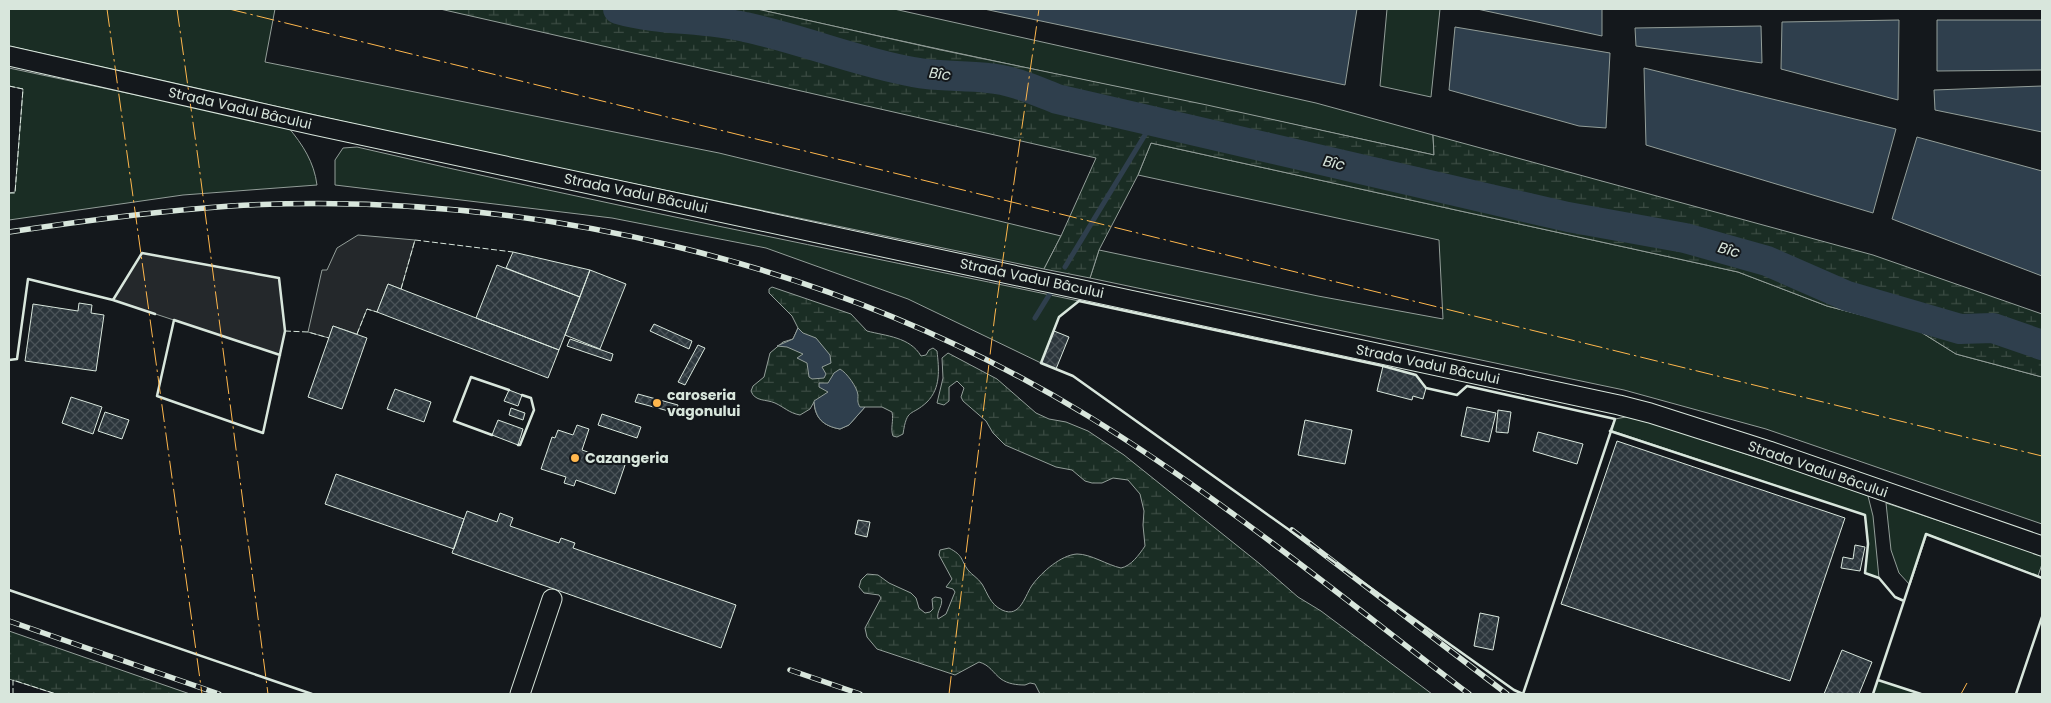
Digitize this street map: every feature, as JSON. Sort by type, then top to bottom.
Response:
[{"type":"street","name":"Strada Vadul Bâcului","points":[[9,56],[324,127],[1184,310],[1619,405],[1650,413],[1768,451],[2042,546]]},
{"type":"street","points":[[520,694],[552,599]]},
{"type":"green space","points":[[9,9],[275,9],[265,62],[719,153],[1061,236],[1044,269],[448,145],[9,46]]},
{"type":"green space","points":[[440,9],[757,9],[1434,155],[1433,135],[1873,255],[2042,314],[2042,377],[1956,354],[1916,329],[1827,306],[1738,272],[1151,143],[1138,175],[1099,250],[1090,278],[1044,269],[1096,158]]},
{"type":"green space","points":[[757,9],[894,9],[1316,103],[1433,135],[1434,155],[926,46]]},
{"type":"green space","points":[[1387,9],[1440,9],[1431,97],[1380,86]]},
{"type":"green space","points":[[9,68],[288,127],[307,154],[316,177],[317,185],[183,195],[9,220],[9,193],[15,192],[23,89],[9,86]]},
{"type":"green space","points":[[1151,143],[1738,272],[1827,306],[1916,329],[1956,354],[2042,377],[2042,524],[1766,429],[1624,390],[1090,278],[1099,250],[1318,296],[1443,319],[1439,240],[1138,175]]},
{"type":"green space","points":[[357,147],[627,207],[1079,301],[1059,317],[1041,363],[908,299],[766,248],[612,218],[335,185],[335,160],[343,148]]},
{"type":"green space","points":[[772,287],[851,314],[867,331],[904,341],[911,345],[921,356],[926,355],[933,348],[937,351],[938,378],[935,391],[922,407],[908,416],[903,434],[897,437],[893,436],[892,412],[882,407],[865,407],[849,425],[840,429],[829,426],[821,421],[816,413],[814,402],[810,409],[800,415],[775,403],[758,399],[753,395],[751,391],[753,386],[764,377],[770,353],[783,342],[793,339],[798,328],[792,316],[769,293],[769,289]]},
{"type":"green space","points":[[948,353],[997,379],[1036,413],[1088,431],[1124,455],[1260,564],[1298,597],[1321,611],[1432,694],[1040,694],[1035,684],[1019,685],[1007,682],[986,665],[979,662],[955,675],[877,649],[867,637],[865,628],[881,598],[879,595],[864,593],[859,587],[861,580],[867,574],[878,575],[889,583],[911,593],[916,598],[919,608],[925,613],[933,609],[932,599],[935,597],[941,598],[942,603],[938,619],[946,614],[955,592],[953,589],[946,587],[952,579],[939,555],[940,550],[949,548],[957,553],[968,570],[979,580],[992,602],[998,608],[1008,612],[1018,608],[1037,579],[1052,565],[1065,557],[1082,554],[1121,568],[1131,563],[1145,546],[1144,511],[1140,494],[1128,480],[1113,478],[1102,483],[1092,483],[1085,481],[1072,470],[1056,467],[1005,445],[993,433],[986,421],[963,401],[961,397],[964,388],[957,381],[949,387],[949,401],[944,405],[937,403],[943,378],[942,358]]},
{"type":"green space","points":[[1631,416],[1868,496],[1873,516],[1879,578],[1865,573],[1868,544],[1865,515],[1610,430],[1615,419]]},
{"type":"green space","points":[[1886,503],[2041,555],[2042,564],[2038,576],[1927,534],[1910,585],[1899,573],[1891,550]]},
{"type":"green space","points":[[9,631],[190,694],[56,694],[9,679]]},
{"type":"green space","points":[[1878,680],[1921,694],[1873,694]]},
{"type":"shaded area","points":[[358,235],[415,240],[401,289],[388,284],[377,312],[367,309],[357,334],[333,326],[329,338],[308,332],[322,270],[327,270],[337,248]]},
{"type":"shaded area","points":[[142,253],[279,278],[285,331],[280,355],[113,300]]},
{"type":"water","points":[[984,9],[1357,9],[1345,85]]},
{"type":"water","points":[[1477,9],[1602,9],[1602,36]]},
{"type":"water","points":[[1899,20],[1898,100],[1781,69],[1782,22]]},
{"type":"water","points":[[1937,20],[2042,20],[2042,70],[1937,71]]},
{"type":"water","points":[[1761,26],[1762,63],[1636,46],[1635,28]]},
{"type":"water","points":[[1455,27],[1610,53],[1606,128],[1579,126],[1449,90]]},
{"type":"water","points":[[1644,68],[1896,129],[1873,213],[1646,145]]},
{"type":"water","points":[[2042,86],[2042,132],[1935,110],[1934,90]]},
{"type":"water","points":[[1917,137],[2042,171],[2042,276],[1892,219]]},
{"type":"water","points":[[798,328],[803,333],[816,338],[830,355],[831,363],[822,367],[826,374],[824,378],[812,379],[809,377],[807,363],[797,358],[803,354],[787,347],[777,346],[793,339]]},
{"type":"water","points":[[840,369],[849,377],[856,388],[860,407],[865,407],[849,425],[840,429],[829,426],[818,417],[814,401],[828,392],[819,387],[819,383],[828,383],[834,373]]},
{"type":"building","points":[[513,252],[590,270],[580,297],[506,268]]},
{"type":"building","points":[[497,265],[580,297],[559,350],[476,318]]},
{"type":"building","points":[[590,270],[626,284],[600,349],[565,335]]},
{"type":"building","points":[[388,284],[559,350],[548,378],[377,312]]},
{"type":"building","points":[[79,303],[92,305],[91,313],[104,315],[96,371],[25,361],[33,304],[78,311]]},
{"type":"building","name":"caroseria vagonului","points":[[654,324],[692,341],[689,349],[650,331]]},
{"type":"building","points":[[333,326],[367,338],[342,409],[308,397]]},
{"type":"building","points":[[1054,331],[1069,337],[1056,369],[1041,363]]},
{"type":"building","points":[[570,339],[613,354],[611,361],[567,346]]},
{"type":"building","name":"caroseria vagonului","points":[[698,345],[705,348],[685,385],[678,382]]},
{"type":"building","points":[[1383,366],[1416,375],[1426,388],[1423,399],[1413,396],[1412,400],[1377,391]]},
{"type":"building","points":[[395,389],[431,402],[424,422],[387,409]]},
{"type":"building","points":[[509,390],[522,395],[518,406],[504,401]]},
{"type":"building","name":"caroseria vagonului","points":[[638,394],[678,405],[676,413],[635,402]]},
{"type":"building","points":[[71,397],[102,407],[93,434],[62,423]]},
{"type":"building","points":[[1467,407],[1496,413],[1489,442],[1461,436]]},
{"type":"building","points":[[511,408],[525,413],[523,420],[509,415]]},
{"type":"building","points":[[1498,410],[1511,412],[1508,433],[1496,432]]},
{"type":"building","points":[[105,412],[129,420],[122,439],[98,431]]},
{"type":"building","points":[[602,414],[641,427],[637,438],[598,425]]},
{"type":"building","points":[[498,420],[523,429],[518,445],[492,435]]},
{"type":"building","points":[[1305,420],[1352,430],[1345,464],[1298,455]]},
{"type":"building","name":"Cazangeria","points":[[577,425],[589,429],[582,450],[625,465],[615,494],[576,480],[574,486],[564,483],[566,477],[541,469],[552,437],[555,438],[558,430],[573,435]]},
{"type":"building","points":[[1538,432],[1583,444],[1577,464],[1533,451]]},
{"type":"building","points":[[1617,441],[1845,518],[1790,681],[1561,604]]},
{"type":"building","points":[[336,474],[464,519],[454,549],[325,504]]},
{"type":"building","points":[[467,511],[497,522],[500,513],[513,518],[510,526],[559,543],[561,538],[575,543],[573,548],[736,605],[721,648],[452,553]]},
{"type":"building","points":[[858,520],[870,522],[867,537],[855,534]]},
{"type":"building","points":[[1855,545],[1865,547],[1860,571],[1841,568],[1843,557],[1853,559]]},
{"type":"building","points":[[1480,613],[1499,617],[1493,650],[1474,646]]},
{"type":"building","points":[[1842,650],[1872,662],[1859,694],[1824,694]]},
{"type":"waterway","name":"Bîc","points":[[618,9],[634,13],[745,27],[892,68],[913,72],[997,79],[1023,86],[1057,99],[1568,217],[1685,238],[1767,261],[1847,296],[1960,329],[1993,328],[2042,345]]},
{"type":"waterway","points":[[1065,267],[1154,120]]},
{"type":"waterway","points":[[1035,318],[1051,292]]},
{"type":"railway","points":[[9,232],[120,217],[231,206],[343,204],[454,210],[566,224],[676,247],[784,277],[889,315],[990,362],[1088,416],[1138,448],[1234,515],[1469,694]]},
{"type":"railway","points":[[1292,530],[1507,694]]},
{"type":"railway","points":[[9,621],[219,694]]},
{"type":"railway","points":[[790,670],[860,694]]},
{"type":"fence","points":[[9,86],[23,89],[15,193],[9,193]]},
{"type":"fence","points":[[401,289],[415,240],[513,252]]},
{"type":"fence","points":[[357,334],[367,309],[377,312]]},
{"type":"fence","points":[[285,331],[308,332],[329,338]]},
{"type":"fence","points":[[13,694],[13,680],[56,694]]},
{"type":"wall","points":[[155,314],[113,300],[142,253],[279,278],[285,331],[263,433],[157,396],[174,320],[280,355]]},
{"type":"wall","points":[[9,360],[17,359],[28,279],[113,300]]},
{"type":"wall","points":[[1079,301],[1383,366],[1416,375],[1426,388],[1457,395],[1467,386],[1615,419],[1523,694],[1514,690],[1073,376],[1041,363],[1059,317],[1079,301]]},
{"type":"wall","points":[[492,435],[454,421],[471,377],[509,390]]},
{"type":"wall","points":[[518,445],[520,445],[534,410],[531,398],[522,395]]},
{"type":"wall","points":[[1610,431],[1865,515],[1868,544],[1865,573],[1879,578],[1895,597],[1904,601],[1873,694]]},
{"type":"wall","points":[[1904,601],[1926,534],[2042,578]]},
{"type":"wall","points":[[9,590],[312,694]]},
{"type":"wall","points":[[2016,694],[2042,617]]},
{"type":"wall","points":[[1878,680],[1921,694]]},
{"type":"power","points":[[107,9],[202,694]]},
{"type":"power","points":[[177,9],[268,694]]},
{"type":"power","points":[[229,9],[2042,456]]},
{"type":"power","points":[[949,694],[995,314],[1039,9]]},
{"type":"power","points":[[1961,694],[1967,683]]},
{"type":"place","name":"caroseria vagonului","points":[[657,403]]},
{"type":"place","name":"Cazangeria","points":[[575,458]]}]
